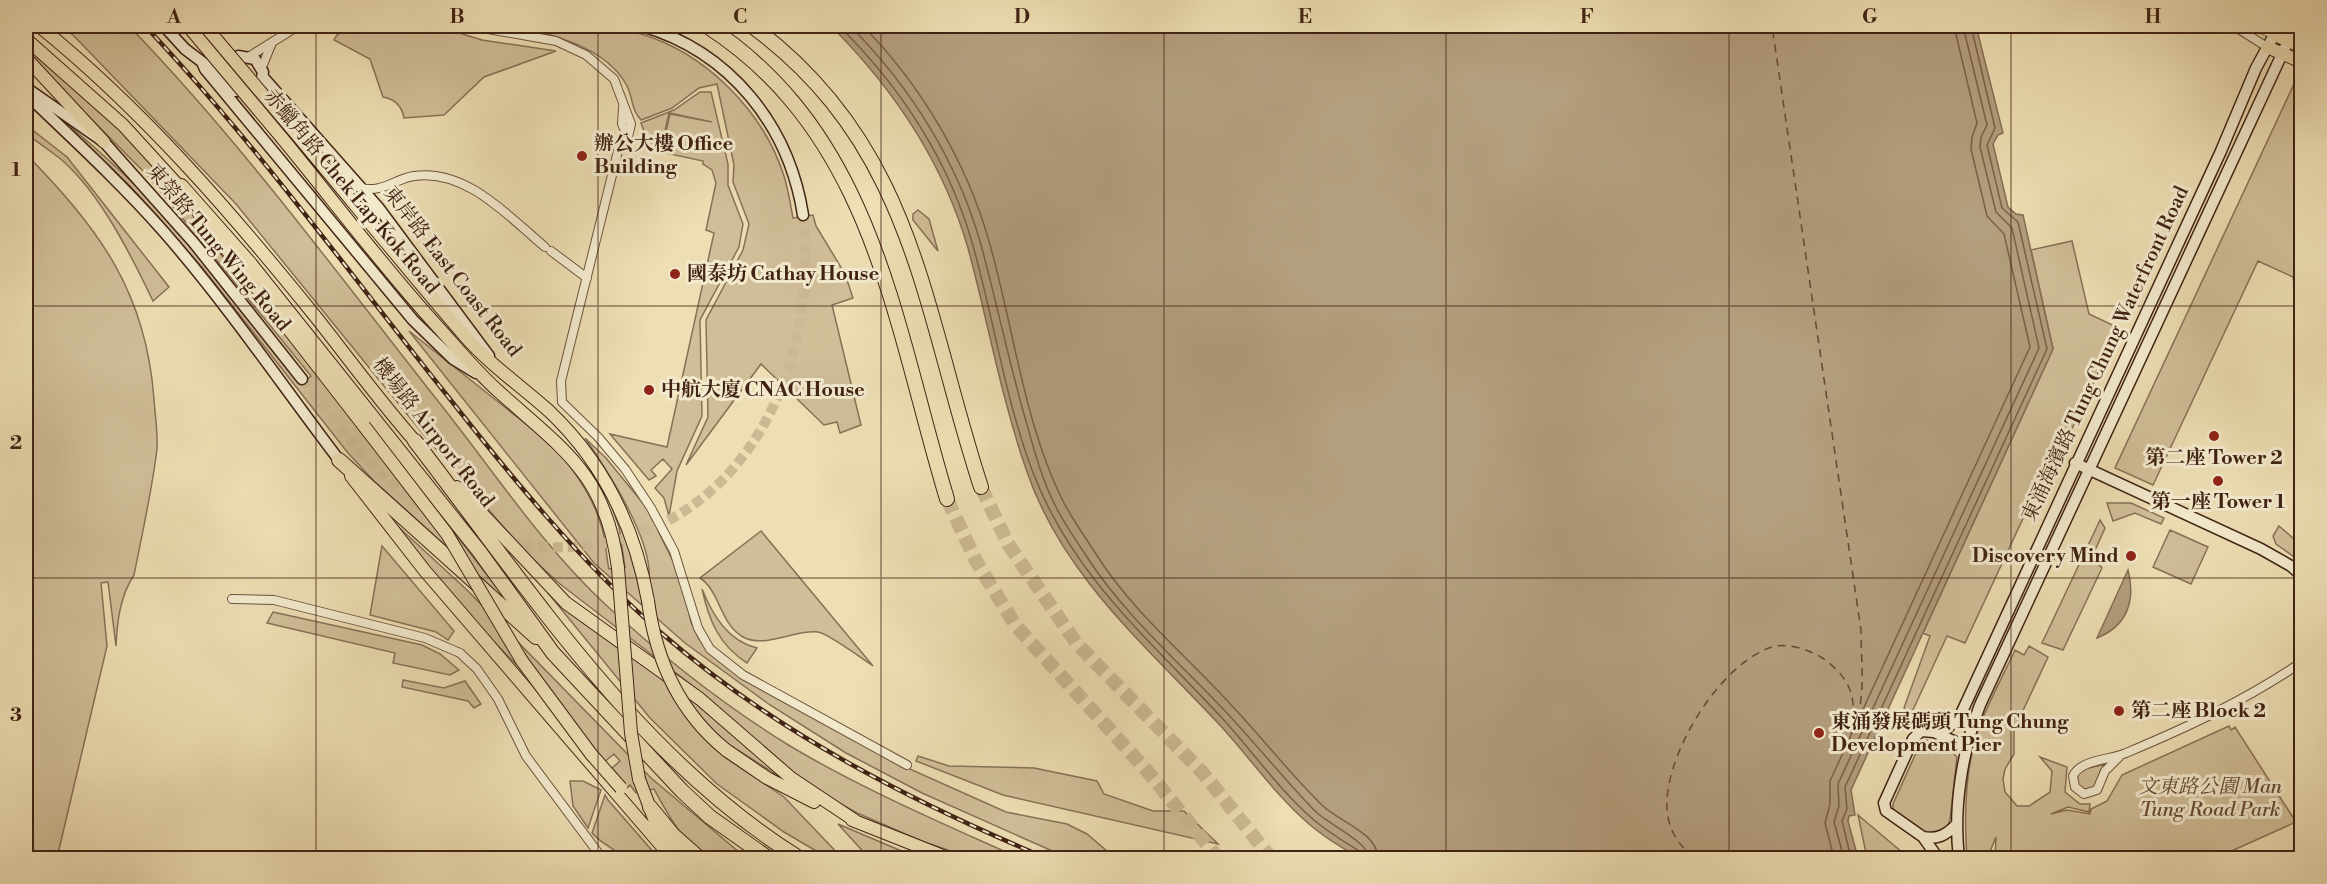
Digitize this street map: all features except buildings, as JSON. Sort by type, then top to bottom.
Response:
[{"type":"highway","points":[[707,26],[750,58],[783,90],[811,124],[840,170],[859,207],[883,274],[947,499]]},
{"type":"highway","points":[[752,26],[780,47],[821,88],[861,141],[884,181],[921,275],[960,423],[981,488]]},
{"type":"highway","name":"機場路 Airport Road","points":[[181,186],[245,258],[479,551],[553,652],[682,791],[731,833],[768,858]]},
{"type":"highway","name":"機場路 Airport Road","points":[[415,441],[583,659],[648,734],[731,809],[799,858]]},
{"type":"highway","points":[[339,460],[553,652]]},
{"type":"highway","points":[[650,807],[673,835],[699,858]]},
{"type":"highway","points":[[2297,858],[2301,856]]},
{"type":"main road","name":"機場路 Airport Road","points":[[39,26],[124,102],[188,166],[289,284],[415,441]]},
{"type":"main road","name":"東岸路 East Coast Road","points":[[164,26],[185,49],[240,93],[254,126]]},
{"type":"main road","name":"赤鱲角路 Chek Lap Kok Road","points":[[188,26],[423,311],[486,380]]},
{"type":"main road","name":"赤鱲角路 Chek Lap Kok Road","points":[[205,26],[466,338],[498,367]]},
{"type":"main road","points":[[642,26],[674,37],[707,56],[750,95],[769,120],[786,152],[795,175],[803,215]]},
{"type":"main road","name":"東涌海濱路 Tung Chung Waterfront Road","points":[[1959,858],[1956,825],[1966,747],[1980,705],[2295,26]]},
{"type":"main road","points":[[2277,30],[2288,41],[2301,47]]},
{"type":"main road","name":"東涌海濱路 Tung Chung Waterfront Road","points":[[1940,735],[1960,716],[2267,47],[2277,30]]},
{"type":"main road","name":"機場路 Airport Road","points":[[26,39],[123,125],[181,186]]},
{"type":"main road","points":[[2267,47],[2301,62]]},
{"type":"main road","name":"東岸路 East Coast Road","points":[[185,49],[228,65]]},
{"type":"main road","points":[[226,80],[228,65],[238,56],[250,56]]},
{"type":"main road","name":"東岸路 East Coast Road","points":[[250,56],[378,207],[498,367],[564,426],[597,468],[630,531],[641,565],[657,647],[669,678],[692,718],[726,750],[767,778],[857,822],[948,858]]},
{"type":"main road","points":[[26,58],[104,142]]},
{"type":"main road","name":"東岸路 East Coast Road","points":[[202,62],[205,69],[413,320],[453,359],[486,380],[559,442],[576,462],[606,515],[618,568],[631,734],[639,779],[656,824],[684,858]]},
{"type":"main road","points":[[240,93],[257,88],[262,72]]},
{"type":"main road","name":"東榮路 Tung Wing Road","points":[[26,87],[104,142],[194,243],[302,379]]},
{"type":"main road","points":[[26,94],[84,148],[165,232],[425,571],[672,858]]},
{"type":"main road","points":[[181,186],[215,237],[447,534],[522,661],[591,754],[656,824]]},
{"type":"main road","points":[[415,441],[524,561],[566,603],[700,699],[791,778],[857,822]]},
{"type":"main road","points":[[2075,463],[2261,549],[2291,566],[2301,576]]},
{"type":"main road","points":[[1938,858],[1923,837],[1886,811],[1884,803],[1916,735],[1925,730],[1966,747]]},
{"type":"main road","points":[[1923,837],[1933,839],[1941,837],[1956,825]]},
{"type":"street","points":[[250,56],[271,45],[298,26]]},
{"type":"street","points":[[471,26],[532,36],[569,46],[586,55],[614,79],[623,101],[622,124],[628,137],[618,151],[560,389],[562,402],[598,437],[625,469],[651,508],[674,551],[698,628],[710,650],[743,675],[908,765]]},
{"type":"street","points":[[2234,26],[2267,47]]},
{"type":"street","points":[[2254,26],[2277,30]]},
{"type":"street","points":[[262,72],[271,45]]},
{"type":"street","points":[[361,188],[375,190],[415,176],[434,175],[454,179],[470,187],[587,278]]},
{"type":"street","points":[[378,207],[381,195],[390,185]]},
{"type":"street","points":[[232,599],[274,600],[425,638],[460,653],[477,669],[498,699],[526,756],[602,858]]},
{"type":"street","points":[[2119,756],[2105,771],[2097,790],[2088,794],[2078,790],[2073,780],[2077,770],[2119,756],[2229,708],[2301,662]]},
{"type":"green space","points":[[60,26],[129,26],[171,71],[252,166],[542,536],[584,584],[628,625],[718,698],[790,746],[874,791],[1019,858],[972,858],[924,842],[857,813],[809,786],[694,687],[560,584],[526,553],[424,435],[236,204],[73,35]]},
{"type":"green space","points":[[366,26],[406,26],[453,31],[482,40],[556,51],[484,77],[444,115],[404,118],[397,104],[383,97],[370,59],[334,40],[343,31]]},
{"type":"green space","points":[[509,26],[592,26],[641,34],[665,43],[709,70],[746,106],[761,127],[785,178],[793,218],[813,215],[816,226],[845,274],[853,298],[832,305],[861,425],[840,433],[837,422],[824,425],[761,364],[686,465],[708,417],[706,320],[743,250],[749,224],[733,182],[734,165],[717,84],[699,88],[672,108],[641,120],[635,112],[627,86],[618,72],[606,61],[591,51],[558,37]]},
{"type":"green space","points":[[26,44],[121,131],[177,192],[244,287],[255,293],[374,429],[508,602],[374,481],[348,453],[202,267],[130,186],[57,115],[122,172],[177,230],[300,384],[311,376],[148,176],[26,54]]},
{"type":"green space","points":[[2293,86],[2301,90],[2301,334],[2293,277],[2258,261],[2153,485],[2115,468]]},
{"type":"green space","points":[[700,92],[711,92],[728,164],[728,185],[743,224],[739,247],[700,320],[702,416],[677,471],[669,516],[664,498],[655,488],[672,469],[663,459],[651,470],[656,476],[649,480],[610,434],[667,447],[714,233],[706,230],[716,183],[712,170],[703,164],[703,161],[661,152],[670,114],[712,122],[669,113],[660,153],[650,148],[641,123],[674,110]]},
{"type":"green space","points":[[26,125],[67,157],[169,287],[153,301],[125,245],[90,191],[63,161],[26,133]]},
{"type":"green space","points":[[26,154],[76,209],[96,236],[129,294],[141,326],[149,361],[157,437],[147,512],[134,575],[125,592],[120,609],[116,646],[108,582],[101,583],[107,646],[57,858],[26,858]]},
{"type":"green space","points":[[918,210],[929,219],[938,251],[913,220],[913,214]]},
{"type":"green space","points":[[2072,241],[2089,314],[2119,328],[2045,486],[2039,484],[1965,643],[1947,636],[1912,712],[1904,708],[1930,636],[1923,633],[2053,349],[2031,250]]},
{"type":"green space","points":[[409,331],[551,444],[588,494],[603,533],[609,569],[625,567],[619,527],[607,494],[623,525],[643,602],[649,580],[644,545],[627,506],[585,438],[606,458],[646,507],[681,577],[691,622],[699,639],[723,664],[892,761],[1006,812],[1067,824],[1087,834],[1115,858],[1068,858],[922,793],[846,753],[770,705],[685,643],[594,563]]},
{"type":"green space","points":[[2107,503],[2131,503],[2164,518],[2161,524],[2135,513],[2113,521]]},
{"type":"green space","points":[[391,520],[467,590],[651,778],[746,858],[713,858],[695,848],[678,830],[654,789],[636,793],[630,785],[624,791],[620,778],[612,768],[620,761],[614,754],[598,767],[528,676],[461,609]]},
{"type":"green space","points":[[2100,520],[2105,528],[2092,557],[2102,568],[2063,650],[2042,643]]},
{"type":"green space","points":[[2279,526],[2301,545],[2301,562],[2276,544],[2273,536]]},
{"type":"green space","points":[[2170,530],[2208,547],[2191,584],[2153,567]]},
{"type":"green space","points":[[761,531],[873,666],[823,633],[800,633],[761,641],[743,637],[729,624],[712,591],[700,578]]},
{"type":"green space","points":[[382,546],[454,631],[448,640],[436,632],[370,615]]},
{"type":"green space","points":[[526,566],[687,696],[788,782],[730,745],[723,756],[784,797],[842,858],[828,858],[784,832],[717,784],[650,718]]},
{"type":"green space","points":[[702,589],[711,609],[723,626],[738,640],[757,648],[747,663],[722,640],[708,612]]},
{"type":"green space","points":[[273,612],[422,645],[440,654],[459,670],[450,675],[393,663],[395,653],[267,623]]},
{"type":"green space","name":"文東路公園 Man Tung Road Park","points":[[2029,646],[2048,657],[2014,730],[2014,754],[2005,769],[2003,779],[2005,792],[2017,806],[2029,806],[2050,792],[2052,771],[2040,757],[2067,767],[2065,792],[2080,804],[2090,804],[2089,812],[2068,807],[2051,814],[2067,810],[2090,814],[2091,809],[2107,801],[2122,775],[2229,726],[2231,730],[2235,727],[2296,822],[2216,858],[1995,858],[1996,837],[1991,849],[1993,858],[1967,858],[1966,794],[1970,761],[1978,730],[2015,650],[2024,655]]},
{"type":"green space","points":[[403,680],[444,688],[465,681],[481,704],[474,708],[468,701],[402,687]]},
{"type":"green space","points":[[1926,740],[1952,752],[1957,757],[1950,820],[1946,829],[1939,833],[1923,831],[1893,809],[1893,804],[1920,744]]},
{"type":"green space","points":[[918,756],[949,766],[1034,768],[1097,781],[1104,794],[1153,811],[1184,811],[1218,844],[1003,795],[916,761]]},
{"type":"green space","points":[[2106,764],[2095,789],[2083,790],[2077,783],[2078,773],[2084,769]]},
{"type":"green space","points":[[570,781],[583,781],[601,790],[588,828],[573,806]]},
{"type":"green space","points":[[605,795],[656,855],[648,858],[622,858],[592,833]]},
{"type":"green space","points":[[1858,815],[1909,858],[1867,858]]},
{"type":"green space","points":[[838,824],[918,858],[869,858]]},
{"type":"water","points":[[831,26],[1976,26],[2003,133],[1998,135],[1993,144],[2008,207],[2016,214],[2023,215],[2053,349],[1851,790],[1855,815],[1849,816],[1848,821],[1858,858],[1360,858],[1315,829],[1297,813],[1217,722],[1134,636],[1083,575],[1060,542],[1041,507],[1017,442],[968,248],[945,186],[930,156],[895,101],[854,50]]},
{"type":"water","points":[[2128,570],[2131,592],[2127,611],[2116,627],[2097,638]]},
{"type":"ferry route","points":[[1694,858],[1682,847],[1668,819],[1669,782],[1676,759],[1700,712],[1734,671],[1753,656],[1772,647],[1801,648],[1816,654],[1837,670],[1844,678],[1852,695],[1851,735],[1861,697],[1861,630],[1772,26]]},
{"type":"tunnel","points":[[508,543],[580,546],[643,532],[696,503],[740,461],[772,409],[794,349],[804,283],[803,215]]},
{"type":"tunnel","points":[[302,379],[362,454],[405,495],[430,513],[490,539]]},
{"type":"tunnel","points":[[981,487],[1008,544],[1077,644],[1203,773],[1271,858]]},
{"type":"tunnel","points":[[947,499],[976,561],[1016,626],[1148,772],[1218,858]]},
{"type":"railway","points":[[145,26],[185,69],[262,160],[521,487],[601,576],[659,631],[702,667],[748,700],[843,760],[943,812],[1046,858]]},
{"type":"place","name":"辦公大樓 Office Building","points":[[582,156]]},
{"type":"place","name":"國泰坊 Cathay House","points":[[675,274]]},
{"type":"place","name":"中航大廈 CNAC House","points":[[649,390]]},
{"type":"place","name":"第二座 Tower 2","points":[[2214,436]]},
{"type":"place","name":"第一座 Tower 1","points":[[2218,481]]},
{"type":"place","name":"Discovery Mind","points":[[2131,556]]},
{"type":"place","name":"第二座 Block 2","points":[[2119,711]]},
{"type":"place","name":"東涌發展碼頭 Tung Chung Development Pier","points":[[1819,733]]}]
